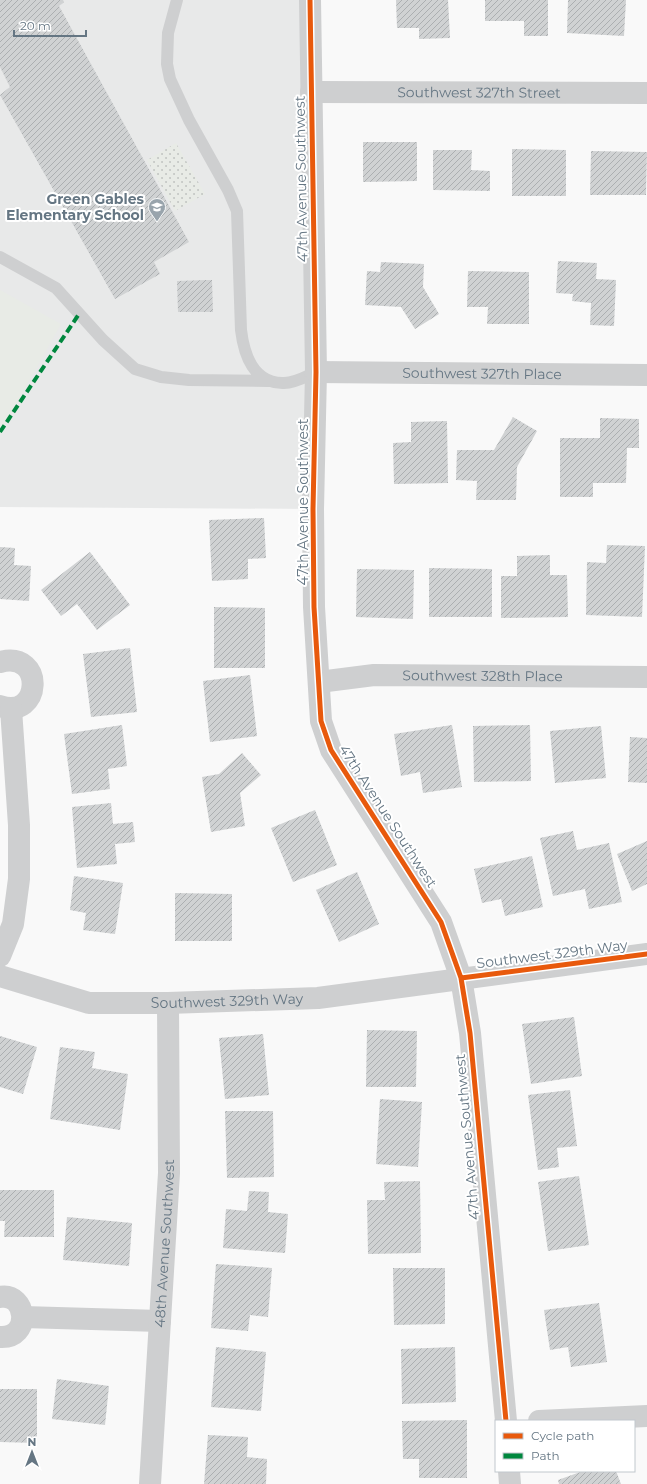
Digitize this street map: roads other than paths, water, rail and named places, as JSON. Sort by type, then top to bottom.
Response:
[{"type":"street","name":"47th Avenue Southwest","points":[[310,0],[316,372],[313,508],[315,643],[319,682],[320,721],[331,750],[441,922],[461,978],[470,1033],[506,1420]]},
{"type":"street","name":"Southwest 327th Street","points":[[311,92],[647,93]]},
{"type":"street","name":"Southwest 327th Place","points":[[316,372],[647,375]]},
{"type":"street","points":[[0,662],[8,660],[17,661],[25,666],[31,674],[34,683],[28,700],[20,706],[6,708],[19,825],[19,879],[13,924],[0,956]]},
{"type":"street","name":"Southwest 328th Place","points":[[319,682],[374,675],[647,677]]},
{"type":"street","name":"Southwest 329th Way","points":[[0,976],[88,1003],[168,1003],[318,998],[647,954]]},
{"type":"street","name":"48th Avenue Southwest","points":[[150,1484],[169,1173],[168,1003]]},
{"type":"street","points":[[0,1297],[11,1298],[17,1303],[22,1310],[23,1317],[17,1332],[10,1337],[0,1337]]},
{"type":"street","points":[[23,1317],[160,1321]]},
{"type":"street","points":[[561,1420],[647,1416]]},
{"type":"street","points":[[510,1472],[510,1484]]},
{"type":"lane","points":[[177,0],[168,33],[167,64],[170,79],[189,120],[233,200],[238,222],[241,330],[244,348],[248,360],[261,377],[272,381]]},
{"type":"lane","points":[[0,257],[56,288],[103,340],[135,370],[161,377],[188,380],[272,381],[284,383],[297,381],[316,372]]},
{"type":"place","name":"Green Gables Elementary School","points":[[157,222]]}]
